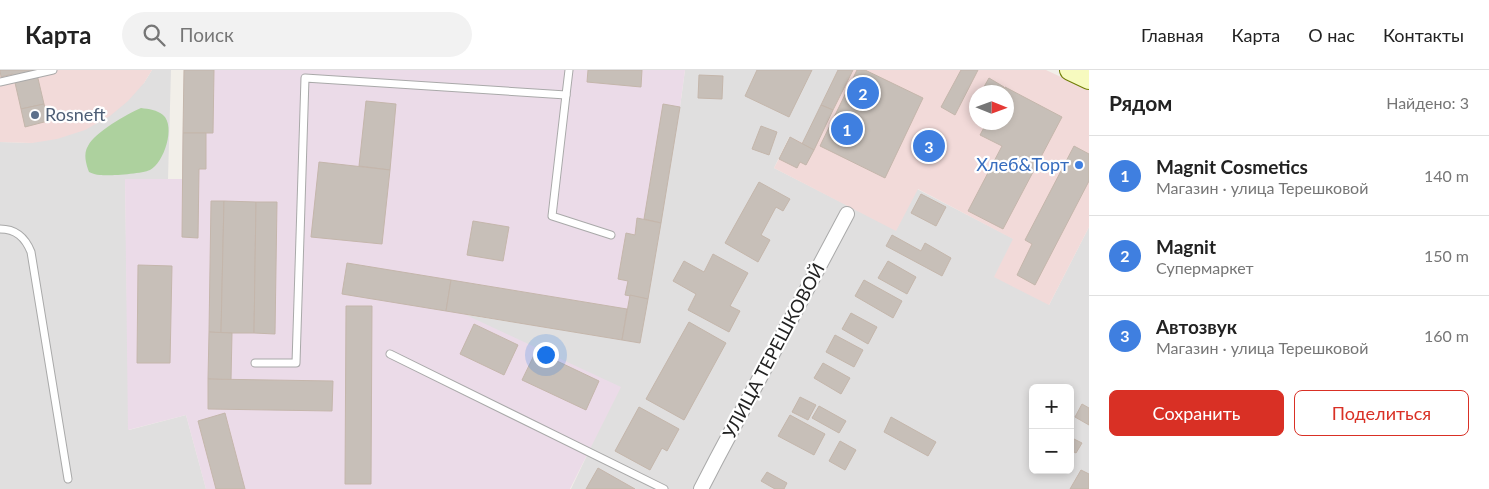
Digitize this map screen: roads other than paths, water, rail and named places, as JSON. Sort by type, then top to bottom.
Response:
[{"type":"main road","points":[[1070,70],[1089,79]]},
{"type":"street","name":"УЛИЦА ТЕРЕШКОВОЙ","points":[[701,489],[847,214]]},
{"type":"lane","points":[[0,82],[53,70]]},
{"type":"lane","points":[[569,70],[552,216],[611,235]]},
{"type":"lane","points":[[255,363],[296,363],[305,78],[566,94]]},
{"type":"lane","points":[[0,229],[8,229],[18,233],[25,239],[31,252],[68,479]]},
{"type":"lane","points":[[390,354],[664,489]]},
{"type":"place","name":"Magnit","points":[[863,93]]},
{"type":"place","name":"Rosneft","points":[[35,115]]},
{"type":"place","name":"Magnit Cosmetics","points":[[847,129]]},
{"type":"place","name":"Автозвук","points":[[929,146]]},
{"type":"place","name":"Хлеб&Торт","points":[[1079,165]]}]
